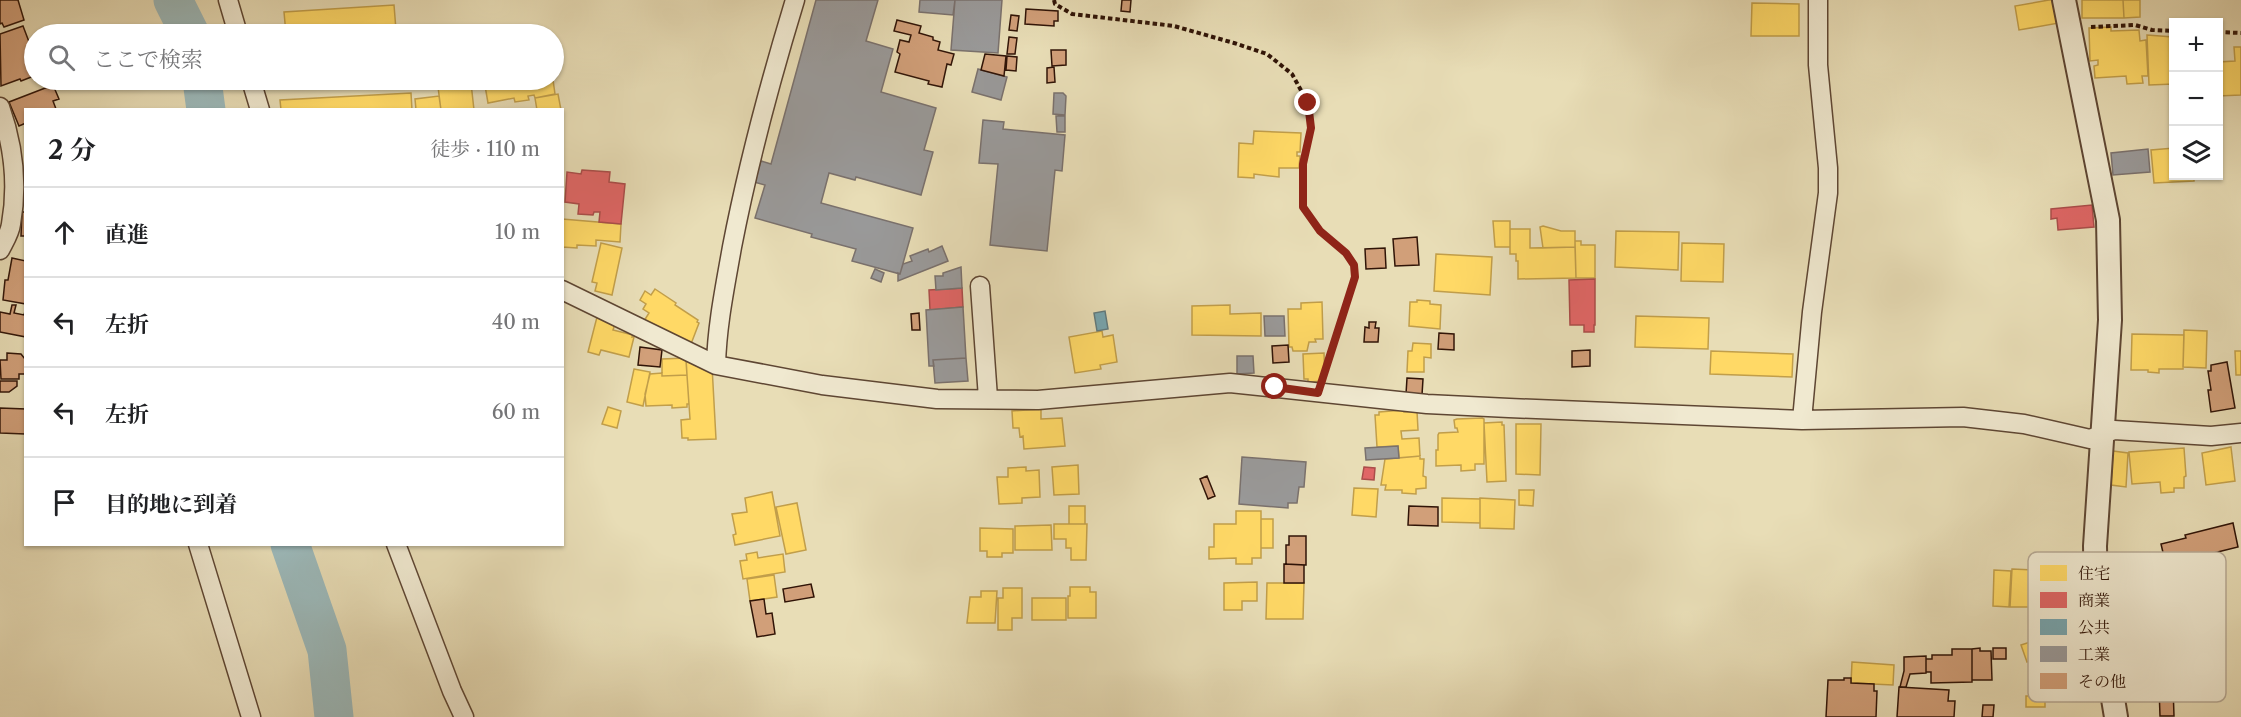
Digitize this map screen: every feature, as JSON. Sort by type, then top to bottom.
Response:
[{"type":"street","points":[[228,0],[235,24]]},
{"type":"street","points":[[716,365],[718,322],[740,207],[768,88],[795,0]]},
{"type":"street","points":[[1802,420],[1812,312],[1828,193],[1828,168],[1818,65],[1818,0]]},
{"type":"street","points":[[2064,0],[2108,220],[2110,320],[2095,552]]},
{"type":"street","points":[[254,90],[259,108]]},
{"type":"street","points":[[0,107],[12,143],[14,184],[11,226],[0,250]]},
{"type":"street","points":[[980,286],[988,398]]},
{"type":"street","points":[[564,291],[716,365],[822,385],[937,399],[1038,400],[1230,383],[1427,404],[1802,420],[1963,417],[2024,424],[2090,439],[2114,430],[2211,436],[2241,434]]},
{"type":"street","points":[[199,546],[251,717]]},
{"type":"street","points":[[397,546],[464,717]]},
{"type":"street","points":[[2114,702],[2116,717]]},
{"type":"path","points":[[1054,0],[1055,4],[1072,14],[1174,26],[1234,43],[1267,54],[1292,74],[1308,103],[1311,128],[1303,164],[1303,207],[1320,231],[1346,253],[1354,265],[1355,277],[1318,393]]},
{"type":"path","points":[[2070,27],[2134,25],[2152,30],[2169,31]]},
{"type":"path","points":[[2223,32],[2241,33]]},
{"type":"building: 住宅","points":[[2055,0],[2059,23],[2019,30],[2015,6]]},
{"type":"building: 住宅","points":[[2082,0],[2123,0],[2124,18],[2082,18]]},
{"type":"building: 住宅","points":[[2123,0],[2140,0],[2140,17],[2124,18]]},
{"type":"building: 住宅","points":[[1752,3],[1799,4],[1799,36],[1751,36]]},
{"type":"building: 住宅","points":[[394,5],[396,24],[285,24],[284,12]]},
{"type":"building: 住宅","points":[[2111,27],[2111,31],[2139,30],[2140,41],[2146,40],[2148,76],[2142,76],[2143,83],[2127,84],[2126,76],[2095,78],[2094,66],[2098,65],[2098,60],[2090,61],[2089,28]]},
{"type":"building: 住宅","points":[[2147,35],[2169,37],[2169,84],[2149,85]]},
{"type":"building: 住宅","points":[[2234,47],[2241,47],[2241,95],[2223,96],[2223,62],[2235,61]]},
{"type":"building: 住宅","points":[[438,90],[472,90],[474,108],[441,108]]},
{"type":"building: 住宅","points":[[486,90],[554,90],[555,94],[535,98],[534,95],[528,96],[529,100],[515,102],[514,98],[488,103]]},
{"type":"building: 住宅","points":[[411,93],[412,108],[281,108],[280,100]]},
{"type":"building: 住宅","points":[[558,94],[561,108],[537,108],[535,98]]},
{"type":"building: 住宅","points":[[439,96],[441,108],[416,108],[415,99]]},
{"type":"building: 住宅","points":[[1254,131],[1301,133],[1300,152],[1297,152],[1297,156],[1300,156],[1299,168],[1279,168],[1279,177],[1254,174],[1254,178],[1238,177],[1239,143],[1253,144]]},
{"type":"building: 住宅","points":[[2169,148],[2169,180],[2194,181],[2154,183],[2151,150]]},
{"type":"building: 住宅","points":[[564,219],[621,224],[620,242],[596,240],[596,246],[577,245],[577,248],[564,247]]},
{"type":"building: 住宅","points":[[1493,221],[1510,221],[1510,247],[1495,247]]},
{"type":"building: 住宅","points":[[1540,227],[1561,231],[1575,231],[1575,247],[1543,248]]},
{"type":"building: 住宅","points":[[1510,229],[1530,229],[1530,248],[1575,247],[1576,278],[1518,279],[1516,254],[1510,254]]},
{"type":"building: 住宅","points":[[1616,231],[1679,232],[1678,270],[1615,267]]},
{"type":"building: 住宅","points":[[1575,241],[1581,241],[1581,245],[1595,245],[1595,278],[1576,278]]},
{"type":"building: 住宅","points":[[601,243],[622,248],[612,295],[595,291],[597,283],[592,282]]},
{"type":"building: 住宅","points":[[1682,243],[1724,244],[1723,282],[1681,281]]},
{"type":"building: 住宅","points":[[1436,254],[1492,257],[1490,295],[1434,291]]},
{"type":"building: 住宅","points":[[655,289],[698,320],[691,344],[644,321],[649,313],[643,309],[646,304],[640,300],[645,291],[651,295]]},
{"type":"building: 住宅","points":[[1417,300],[1441,305],[1440,329],[1409,326],[1410,302],[1417,302]]},
{"type":"building: 住宅","points":[[1322,302],[1323,339],[1309,342],[1307,351],[1293,351],[1292,347],[1289,347],[1288,309],[1301,309],[1301,303]]},
{"type":"building: 住宅","points":[[1230,305],[1230,314],[1261,313],[1261,336],[1192,335],[1192,306]]},
{"type":"building: 住宅","points":[[1636,316],[1709,318],[1708,349],[1635,347]]},
{"type":"building: 住宅","points":[[597,317],[615,324],[613,330],[633,335],[629,357],[601,350],[599,355],[588,352]]},
{"type":"building: 住宅","points":[[2184,330],[2207,331],[2206,368],[2183,367]]},
{"type":"building: 住宅","points":[[1102,331],[1103,337],[1113,335],[1117,362],[1100,365],[1101,369],[1075,373],[1069,337]]},
{"type":"building: 住宅","points":[[2132,334],[2184,335],[2183,369],[2159,369],[2159,373],[2148,372],[2148,370],[2131,370]]},
{"type":"building: 住宅","points":[[1413,343],[1431,344],[1431,358],[1424,357],[1424,372],[1407,372],[1408,351],[1412,351]]},
{"type":"building: 住宅","points":[[1711,351],[1793,354],[1792,377],[1710,374]]},
{"type":"building: 住宅","points":[[2235,351],[2241,351],[2241,375],[2236,375]]},
{"type":"building: 住宅","points":[[1324,353],[1325,381],[1308,382],[1308,379],[1304,379],[1303,354]]},
{"type":"building: 住宅","points":[[686,358],[687,375],[662,376],[662,359]]},
{"type":"building: 住宅","points":[[686,361],[712,366],[716,439],[688,440],[688,438],[682,438],[681,420],[690,419]]},
{"type":"building: 住宅","points":[[634,369],[650,372],[643,406],[627,402]]},
{"type":"building: 住宅","points":[[662,373],[662,376],[687,375],[689,404],[687,407],[646,406],[645,394],[650,374]]},
{"type":"building: 住宅","points":[[608,407],[621,411],[617,428],[602,424]]},
{"type":"building: 住宅","points":[[1041,409],[1041,419],[1062,418],[1065,446],[1024,449],[1023,436],[1020,437],[1019,428],[1013,428],[1012,411]]},
{"type":"building: 住宅","points":[[1404,410],[1404,412],[1417,411],[1418,430],[1401,431],[1402,439],[1419,438],[1420,456],[1399,458],[1398,446],[1377,447],[1375,415],[1379,415],[1379,412]]},
{"type":"building: 住宅","points":[[1484,419],[1484,464],[1475,464],[1475,470],[1461,471],[1461,465],[1436,466],[1439,433],[1458,432],[1454,420]]},
{"type":"building: 住宅","points":[[1502,422],[1506,481],[1487,482],[1484,423]]},
{"type":"building: 住宅","points":[[1516,424],[1541,424],[1540,475],[1516,474]]},
{"type":"building: 住宅","points":[[2231,447],[2235,481],[2206,485],[2202,453]]},
{"type":"building: 住宅","points":[[2184,448],[2186,476],[2184,477],[2184,488],[2174,488],[2174,492],[2161,493],[2160,482],[2132,484],[2129,452]]},
{"type":"building: 住宅","points":[[2113,451],[2128,453],[2126,487],[2111,485]]},
{"type":"building: 住宅","points":[[1420,456],[1420,459],[1424,459],[1423,476],[1426,477],[1426,488],[1416,489],[1416,494],[1402,493],[1402,490],[1385,490],[1386,485],[1381,485],[1385,459]]},
{"type":"building: 住宅","points":[[1078,465],[1079,494],[1054,495],[1052,467]]},
{"type":"building: 住宅","points":[[1026,467],[1026,471],[1039,470],[1040,497],[1022,498],[1022,503],[999,504],[997,477],[1008,477],[1008,468]]},
{"type":"building: 住宅","points":[[1354,488],[1378,489],[1376,517],[1352,515]]},
{"type":"building: 住宅","points":[[1519,490],[1534,490],[1533,506],[1519,505]]},
{"type":"building: 住宅","points":[[772,492],[780,536],[735,545],[733,535],[736,534],[732,514],[747,512],[745,498]]},
{"type":"building: 住宅","points":[[1442,498],[1480,499],[1480,523],[1442,522]]},
{"type":"building: 住宅","points":[[1480,498],[1515,500],[1514,529],[1480,528]]},
{"type":"building: 住宅","points":[[797,503],[806,550],[786,554],[776,507]]},
{"type":"building: 住宅","points":[[1069,506],[1085,506],[1085,524],[1069,524]]},
{"type":"building: 住宅","points":[[1236,511],[1261,511],[1261,558],[1252,558],[1252,564],[1236,564],[1236,558],[1209,559],[1209,547],[1214,547],[1214,524],[1236,524]]},
{"type":"building: 住宅","points":[[1261,519],[1273,519],[1273,548],[1261,548]]},
{"type":"building: 住宅","points":[[1054,524],[1087,524],[1086,560],[1071,560],[1071,548],[1066,548],[1066,539],[1054,539]]},
{"type":"building: 住宅","points":[[1051,525],[1052,550],[1015,550],[1015,526]]},
{"type":"building: 住宅","points":[[980,528],[1013,529],[1013,553],[1002,553],[1002,557],[987,557],[987,551],[980,551]]},
{"type":"building: 住宅","points":[[757,552],[758,558],[783,554],[785,572],[743,579],[740,561],[747,560],[746,554]]},
{"type":"building: 住宅","points":[[2012,569],[2028,570],[2028,607],[2010,607]]},
{"type":"building: 住宅","points":[[1994,570],[2011,571],[2009,607],[1993,606]]},
{"type":"building: 住宅","points":[[774,575],[777,597],[750,601],[747,579]]},
{"type":"building: 住宅","points":[[1257,582],[1257,601],[1242,601],[1242,610],[1224,610],[1224,583]]},
{"type":"building: 住宅","points":[[1267,583],[1304,583],[1303,619],[1266,619]]},
{"type":"building: 住宅","points":[[1070,587],[1090,587],[1090,592],[1096,592],[1096,618],[1068,618]]},
{"type":"building: 住宅","points":[[1003,588],[1022,588],[1022,618],[1012,618],[1012,630],[998,630],[998,598],[1003,598]]},
{"type":"building: 住宅","points":[[981,591],[997,591],[995,623],[967,623],[970,597],[981,597]]},
{"type":"building: 住宅","points":[[1032,598],[1066,598],[1066,620],[1032,620]]},
{"type":"building: 住宅","points":[[2028,643],[2028,662],[2027,662],[2021,645]]},
{"type":"building: 住宅","points":[[1852,662],[1894,665],[1893,685],[1851,683]]},
{"type":"building: 住宅","points":[[2026,696],[2028,696],[2028,702],[2045,702],[2045,707],[2026,707]]},
{"type":"building: 商業","points":[[582,170],[610,172],[609,182],[625,184],[621,224],[599,222],[600,212],[594,212],[593,215],[578,214],[579,204],[565,202],[567,172],[581,174]]},
{"type":"building: 商業","points":[[2092,205],[2094,227],[2058,230],[2057,218],[2051,219],[2051,209]]},
{"type":"building: 商業","points":[[1595,279],[1594,332],[1584,332],[1584,325],[1570,325],[1569,280]]},
{"type":"building: 商業","points":[[962,288],[963,307],[930,310],[929,290]]},
{"type":"building: 商業","points":[[1364,467],[1375,468],[1374,480],[1362,479]]},
{"type":"building: 公共","points":[[1105,311],[1108,329],[1097,331],[1094,313]]},
{"type":"building: 工業","points":[[816,0],[878,0],[866,41],[893,49],[881,92],[936,108],[924,150],[933,152],[921,195],[856,177],[855,180],[829,173],[821,203],[913,228],[900,274],[852,261],[856,249],[755,218],[765,185],[754,182],[761,161],[771,164]]},
{"type":"building: 工業","points":[[920,0],[955,0],[953,15],[919,12]]},
{"type":"building: 工業","points":[[955,0],[1002,0],[998,53],[951,50]]},
{"type":"building: 工業","points":[[978,69],[1007,77],[1001,100],[972,92]]},
{"type":"building: 工業","points":[[1054,93],[1063,93],[1066,96],[1065,115],[1053,114]]},
{"type":"building: 工業","points":[[1056,116],[1065,116],[1065,132],[1057,132]]},
{"type":"building: 工業","points":[[983,120],[1004,122],[1003,129],[1065,135],[1062,171],[1055,170],[1047,251],[990,245],[998,164],[979,163]]},
{"type":"building: 工業","points":[[2148,149],[2150,172],[2113,175],[2111,153]]},
{"type":"building: 工業","points":[[942,246],[948,261],[898,281],[898,273],[900,274],[903,264],[912,261],[910,256],[928,249],[929,252]]},
{"type":"building: 工業","points":[[961,267],[962,288],[936,290],[935,276],[943,276],[943,273]]},
{"type":"building: 工業","points":[[875,269],[884,273],[881,282],[871,278]]},
{"type":"building: 工業","points":[[963,307],[966,358],[933,360],[934,366],[929,366],[926,310]]},
{"type":"building: 工業","points":[[1264,316],[1284,316],[1285,336],[1265,336]]},
{"type":"building: 工業","points":[[1237,356],[1253,356],[1254,373],[1237,374]]},
{"type":"building: 工業","points":[[966,358],[968,381],[935,383],[933,360]]},
{"type":"building: 工業","points":[[1398,446],[1399,458],[1366,460],[1365,448]]},
{"type":"building: 工業","points":[[1242,457],[1306,462],[1304,487],[1299,487],[1297,503],[1288,503],[1288,508],[1239,504]]},
{"type":"building: その他","points":[[0,0],[18,0],[24,20],[4,27],[2,23],[0,24]]},
{"type":"building: その他","points":[[1122,0],[1131,0],[1130,12],[1121,11]]},
{"type":"building: その他","points":[[1026,9],[1058,11],[1058,21],[1054,21],[1054,26],[1025,24]]},
{"type":"building: その他","points":[[1011,15],[1019,16],[1017,31],[1009,30]]},
{"type":"building: その他","points":[[897,20],[921,26],[919,33],[933,37],[933,40],[940,42],[938,50],[954,54],[951,65],[947,64],[942,87],[895,72],[900,54],[897,52],[900,40],[909,42],[911,35],[894,31]]},
{"type":"building: その他","points":[[23,26],[24,29],[24,80],[20,79],[1,86],[0,34]]},
{"type":"building: その他","points":[[1009,37],[1017,38],[1015,54],[1007,54]]},
{"type":"building: その他","points":[[1051,50],[1066,50],[1066,65],[1052,66]]},
{"type":"building: その他","points":[[985,54],[1006,56],[1004,76],[981,70]]},
{"type":"building: その他","points":[[1007,56],[1017,57],[1016,71],[1006,70]]},
{"type":"building: その他","points":[[1054,67],[1055,82],[1047,83],[1047,68]]},
{"type":"building: その他","points":[[40,90],[55,90],[59,99],[53,101],[56,108],[24,108],[24,124],[19,126],[9,102]]},
{"type":"building: その他","points":[[22,212],[24,212],[24,236],[21,236]]},
{"type":"building: その他","points":[[1417,237],[1419,265],[1395,266],[1393,239]]},
{"type":"building: その他","points":[[1385,248],[1386,268],[1366,269],[1365,249]]},
{"type":"building: その他","points":[[12,258],[24,261],[24,304],[3,300],[5,280],[8,280]]},
{"type":"building: その他","points":[[12,305],[16,305],[14,313],[24,315],[24,337],[0,332],[0,312],[10,314]]},
{"type":"building: その他","points":[[919,313],[920,330],[912,330],[911,314]]},
{"type":"building: その他","points":[[1369,322],[1376,322],[1375,328],[1379,328],[1378,342],[1364,342],[1365,327],[1369,328]]},
{"type":"building: その他","points":[[1439,333],[1454,334],[1454,350],[1438,349]]},
{"type":"building: その他","points":[[1288,345],[1289,362],[1273,363],[1272,346]]},
{"type":"building: その他","points":[[640,347],[662,350],[660,367],[638,365]]},
{"type":"building: その他","points":[[1590,350],[1590,366],[1572,367],[1572,351]]},
{"type":"building: その他","points":[[7,353],[21,354],[24,358],[24,374],[19,374],[19,379],[1,379],[0,360],[7,360]]},
{"type":"building: その他","points":[[2227,362],[2235,408],[2211,412],[2208,371],[2211,371],[2211,365]]},
{"type":"building: その他","points":[[1407,378],[1423,379],[1422,395],[1406,394]]},
{"type":"building: その他","points":[[0,381],[17,381],[17,386],[9,392],[0,392]]},
{"type":"building: その他","points":[[0,408],[24,409],[24,434],[0,433]]},
{"type":"building: その他","points":[[1207,476],[1215,496],[1208,499],[1200,479]]},
{"type":"building: その他","points":[[1409,506],[1438,507],[1438,526],[1408,525]]},
{"type":"building: その他","points":[[2233,523],[2238,547],[2218,552],[2163,552],[2161,544],[2186,538],[2185,535]]},
{"type":"building: その他","points":[[1289,536],[1306,536],[1306,565],[1286,564],[1286,545],[1289,545]]},
{"type":"building: その他","points":[[1284,564],[1304,565],[1304,583],[1284,583]]},
{"type":"building: その他","points":[[811,584],[814,597],[785,602],[783,589]]},
{"type":"building: その他","points":[[764,599],[766,614],[772,613],[775,634],[757,637],[750,601]]},
{"type":"building: その他","points":[[1980,648],[1980,651],[1991,651],[1992,680],[1972,680],[1972,649]]},
{"type":"building: その他","points":[[1993,648],[2006,648],[2006,659],[1993,659]]},
{"type":"building: その他","points":[[1952,649],[1972,649],[1972,682],[1931,683],[1931,672],[1926,672],[1926,659],[1932,659],[1932,655],[1952,655]]},
{"type":"building: その他","points":[[1926,656],[1926,673],[1910,674],[1906,687],[1900,687],[1904,671],[1904,657]]},
{"type":"building: その他","points":[[1844,678],[1851,678],[1851,683],[1874,684],[1874,691],[1877,691],[1876,717],[1826,717],[1828,680],[1844,680]]},
{"type":"building: その他","points":[[1899,687],[1949,690],[1948,701],[1955,701],[1954,717],[1897,717]]},
{"type":"building: その他","points":[[2160,702],[2174,702],[2174,716],[2160,716]]},
{"type":"building: その他","points":[[1983,705],[1994,705],[1993,717],[1982,717]]},
{"type":"waterway","points":[[173,0],[185,24]]},
{"type":"waterway","points":[[203,90],[206,108]]},
{"type":"waterway","points":[[291,546],[327,650],[334,717]]},
{"type":"route","points":[[1275,387],[1318,393],[1355,277],[1354,265],[1346,253],[1320,231],[1303,207],[1303,164],[1311,128],[1308,103]]}]
